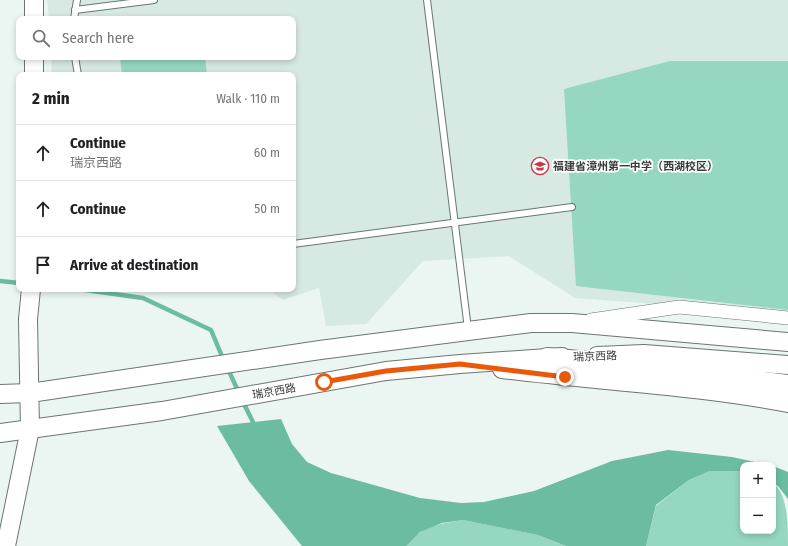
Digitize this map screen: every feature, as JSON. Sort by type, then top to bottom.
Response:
[{"type":"main road","points":[[547,358],[643,367],[788,385]]},
{"type":"street","points":[[34,0],[34,16]]},
{"type":"street","points":[[34,60],[34,72]]},
{"type":"street","points":[[6,546],[30,429],[28,319],[31,292]]},
{"type":"street","points":[[572,323],[679,307],[788,318]]},
{"type":"street","points":[[0,394],[30,393],[320,350],[531,323],[572,323],[788,342]]},
{"type":"street","name":"瑞京西路","points":[[0,434],[162,411],[386,371],[460,364],[547,358],[644,354],[788,365]]},
{"type":"street","points":[[460,364],[565,377],[672,386],[788,403]]},
{"type":"lane","points":[[74,16],[77,0]]},
{"type":"lane","points":[[75,10],[154,0]]},
{"type":"lane","points":[[427,0],[468,331]]},
{"type":"lane","points":[[76,60],[78,72]]},
{"type":"lane","points":[[296,244],[572,207]]},
{"type":"shaded area","name":"福建省漳州第一中学（西湖校区）","points":[[47,0],[788,0],[788,314],[575,298],[509,256],[423,261],[366,324],[326,326],[319,288],[283,300],[272,292],[296,292],[296,72],[52,72],[51,60],[296,60],[296,16],[49,16]]},
{"type":"shaded area","points":[[120,60],[205,60],[207,72],[122,72]]},
{"type":"shaded area","points":[[670,61],[788,61],[788,310],[576,286],[564,89]]},
{"type":"shaded area","points":[[281,419],[292,444],[307,462],[331,473],[420,498],[461,503],[484,502],[534,491],[612,461],[668,450],[732,457],[754,462],[740,462],[740,471],[710,471],[689,480],[656,505],[646,546],[566,546],[538,535],[463,520],[442,523],[420,532],[406,546],[302,546],[249,481],[217,426]]},
{"type":"shaded area","points":[[776,467],[788,472],[788,499],[776,485]]},
{"type":"shaded area","points":[[710,471],[740,471],[740,534],[776,534],[776,486],[782,495],[786,511],[788,546],[646,546],[656,506],[689,480]]},
{"type":"shaded area","points":[[463,520],[538,535],[566,546],[406,546],[417,534],[424,530]]},
{"type":"waterway","points":[[0,281],[16,283]]},
{"type":"waterway","points":[[100,292],[143,298],[211,330],[224,361]]},
{"type":"waterway","points":[[227,367],[239,393]]},
{"type":"waterway","points":[[242,400],[255,426]]},
{"type":"place","name":"福建省漳州第一中学（西湖校区）","points":[[540,166]]},
{"type":"route","points":[[324,382],[386,371],[460,364],[565,377]]}]
